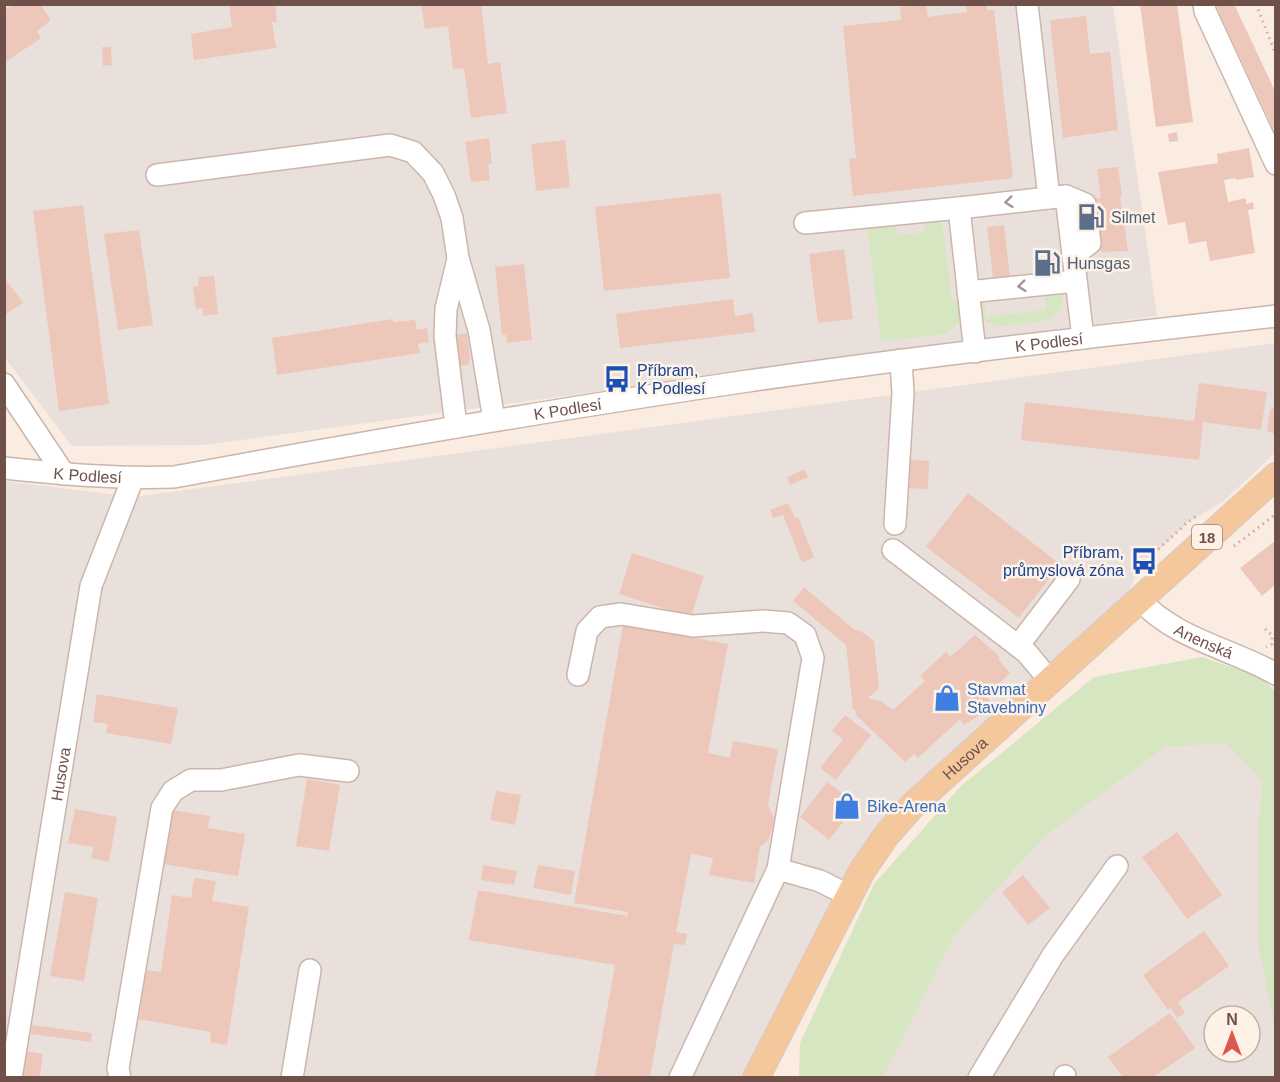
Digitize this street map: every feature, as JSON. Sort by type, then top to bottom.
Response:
[{"type":"main road","name":"Husova","points":[[756,1077],[862,871],[885,837],[912,806],[1275,476]]},
{"type":"street","points":[[1027,4],[1057,197],[1073,256],[1083,338]]},
{"type":"street","points":[[1204,4],[1205,11],[1275,164]]},
{"type":"street","points":[[157,175],[390,145],[413,152],[433,173],[452,218],[458,258],[479,330],[494,420]]},
{"type":"street","points":[[805,223],[1057,197]]},
{"type":"street","points":[[959,208],[975,352]]},
{"type":"street","points":[[456,426],[445,336],[446,309],[458,258]]},
{"type":"street","points":[[968,292],[1076,281]]},
{"type":"street","name":"K Podlesí","points":[[4,468],[133,478],[174,477],[456,426],[901,360],[1275,316]]},
{"type":"street","points":[[895,524],[903,393],[901,360]]},
{"type":"street","points":[[4,384],[64,474]]},
{"type":"street","name":"Husova","points":[[11,1077],[91,586],[133,478]]},
{"type":"street","points":[[893,550],[1028,653],[1051,682]]},
{"type":"street","points":[[1018,646],[1070,579]]},
{"type":"street","name":"Anenská","points":[[1139,599],[1153,614],[1182,632],[1275,671]]},
{"type":"street","points":[[578,675],[587,631],[600,617],[621,614],[693,626],[763,621],[788,623],[805,635],[813,658],[778,869],[680,1077]]},
{"type":"street","points":[[120,1077],[118,1068],[162,808],[173,791],[191,780],[221,780],[299,765],[348,771]]},
{"type":"street","points":[[979,1077],[1053,955],[1118,866]]},
{"type":"street","points":[[778,869],[820,881],[850,896]]},
{"type":"street","points":[[292,1077],[310,970]]},
{"type":"path","points":[[1256,4],[1275,55]]},
{"type":"path","points":[[1230,548],[1275,514]]},
{"type":"path","points":[[1261,650],[1272,644],[1272,635],[1265,629]]},
{"type":"shaded area","points":[[5,5],[1113,5],[1157,316],[204,445],[72,446],[5,358]]},
{"type":"shaded area","points":[[1275,343],[1275,453],[1224,501],[1188,522],[1141,567],[1127,594],[880,826],[757,1077],[5,1078],[5,481],[133,497]]},
{"type":"shaded area","points":[[1155,698],[1275,753],[1275,1077],[835,1078],[916,880]]},
{"type":"green space","points":[[924,219],[942,220],[952,301],[961,300],[961,321],[946,334],[881,341],[867,224],[896,221],[898,235],[925,232]]},
{"type":"green space","points":[[1062,292],[1060,309],[1043,321],[994,325],[983,318],[978,304],[984,301],[986,317],[1046,310],[1044,294]]},
{"type":"green space","points":[[1202,657],[1260,677],[1275,691],[1275,1030],[1258,942],[1258,823],[1263,781],[1226,743],[1165,747],[1045,836],[955,934],[883,1077],[799,1078],[800,1043],[874,884],[960,787],[1094,677]]},
{"type":"building","points":[[13,4],[40,4],[51,20],[37,31],[41,38],[4,63],[4,11]]},
{"type":"building","points":[[229,4],[275,4],[277,22],[272,22],[276,48],[194,60],[191,34],[232,27]]},
{"type":"building","points":[[421,4],[481,4],[488,64],[500,62],[507,113],[471,118],[464,68],[453,69],[448,26],[425,29]]},
{"type":"building","points":[[926,4],[928,17],[967,12],[966,4],[987,4],[987,10],[994,10],[1013,178],[853,196],[849,159],[856,158],[843,26],[901,20],[900,7]]},
{"type":"building","points":[[1140,4],[1177,4],[1193,122],[1156,127]]},
{"type":"building","points":[[1215,4],[1234,4],[1274,89],[1275,132]]},
{"type":"building","points":[[1086,16],[1090,54],[1110,52],[1118,130],[1063,138],[1050,20]]},
{"type":"building","points":[[102,47],[111,47],[112,65],[103,66]]},
{"type":"building","points":[[1177,132],[1178,141],[1169,142],[1168,134]]},
{"type":"building","points":[[489,138],[492,163],[488,164],[490,180],[471,182],[465,142]]},
{"type":"building","points":[[565,140],[570,187],[536,191],[531,144]]},
{"type":"building","points":[[1249,148],[1254,177],[1224,180],[1228,202],[1246,198],[1246,204],[1253,202],[1254,209],[1248,210],[1255,253],[1210,261],[1206,241],[1189,244],[1185,222],[1168,225],[1158,172],[1218,163],[1217,154]]},
{"type":"building","points":[[1118,167],[1128,251],[1101,252],[1098,231],[1073,201],[1101,198],[1097,169]]},
{"type":"building","points":[[721,193],[730,278],[604,291],[595,207]]},
{"type":"building","points":[[83,205],[109,404],[59,411],[33,211]]},
{"type":"building","points":[[1004,225],[1010,276],[993,278],[987,227]]},
{"type":"building","points":[[139,230],[153,325],[118,330],[104,234]]},
{"type":"building","points":[[844,249],[853,319],[818,323],[809,254]]},
{"type":"building","points":[[524,264],[532,340],[507,343],[506,335],[502,335],[495,267]]},
{"type":"building","points":[[214,276],[218,314],[203,316],[203,308],[196,309],[193,287],[199,286],[198,277]]},
{"type":"building","points":[[4,277],[23,303],[4,315]]},
{"type":"building","points":[[733,299],[735,316],[753,313],[755,332],[620,348],[616,314]]},
{"type":"building","points":[[393,319],[393,322],[415,320],[417,330],[427,328],[429,342],[418,344],[420,353],[277,375],[272,338]]},
{"type":"building","points":[[467,333],[470,358],[468,365],[458,366],[450,336]]},
{"type":"building","points":[[1199,383],[1267,392],[1261,430],[1203,422],[1199,460],[1021,440],[1025,402],[1194,421]]},
{"type":"building","points":[[1275,405],[1275,434],[1267,431],[1270,411]]},
{"type":"building","points":[[906,459],[929,461],[928,489],[904,488]]},
{"type":"building","points":[[805,469],[808,477],[790,485],[787,477]]},
{"type":"building","points":[[968,493],[1060,564],[1019,618],[926,547]]},
{"type":"building","points":[[788,503],[795,518],[798,517],[814,557],[802,563],[783,515],[773,518],[770,510]]},
{"type":"building","points":[[1275,541],[1275,585],[1262,596],[1240,568]]},
{"type":"building","points":[[632,553],[704,576],[691,617],[619,594]]},
{"type":"building","name":"Stavmat Stavebniny","points":[[804,587],[856,631],[858,629],[874,641],[879,688],[868,698],[881,701],[893,710],[925,681],[920,676],[946,652],[950,657],[975,635],[1000,657],[998,659],[1010,673],[986,696],[990,701],[980,715],[964,725],[960,719],[918,758],[914,754],[905,762],[856,715],[855,709],[853,710],[846,645],[793,601]]},
{"type":"building","points":[[623,625],[728,644],[708,753],[730,758],[733,741],[778,749],[768,805],[774,818],[768,840],[760,847],[754,883],[709,875],[713,858],[691,854],[676,932],[687,934],[685,945],[674,944],[650,1077],[595,1077],[615,965],[469,940],[478,890],[627,916],[628,912],[574,903]]},
{"type":"building","points":[[97,694],[178,708],[171,744],[106,733],[108,724],[93,722]]},
{"type":"building","points":[[845,715],[871,735],[836,780],[820,768],[843,739],[832,731]]},
{"type":"building","points":[[307,779],[340,785],[329,851],[296,846]]},
{"type":"building","points":[[827,782],[857,804],[829,840],[800,817]]},
{"type":"building","points":[[496,791],[521,795],[515,825],[490,820]]},
{"type":"building","points":[[75,809],[117,817],[109,862],[91,858],[94,847],[68,843]]},
{"type":"building","points":[[172,810],[210,816],[208,828],[245,834],[238,876],[163,864]]},
{"type":"building","points":[[1177,832],[1222,895],[1187,919],[1142,857]]},
{"type":"building","points":[[483,865],[517,871],[514,885],[481,880]]},
{"type":"building","points":[[538,865],[575,871],[571,895],[533,888]]},
{"type":"building","points":[[1023,875],[1050,908],[1028,925],[1002,892]]},
{"type":"building","points":[[194,878],[216,881],[212,901],[249,907],[227,1045],[210,1042],[211,1032],[139,1019],[146,970],[161,972],[172,895],[191,898]]},
{"type":"building","points":[[65,892],[98,898],[84,981],[50,976]]},
{"type":"building","points":[[1204,931],[1229,966],[1178,1002],[1185,1013],[1177,1018],[1171,1008],[1168,1010],[1143,975]]},
{"type":"building","points":[[1170,1013],[1195,1048],[1153,1077],[1123,1077],[1108,1057]]},
{"type":"building","points":[[32,1025],[92,1033],[91,1042],[31,1034]]},
{"type":"building","points":[[26,1051],[43,1054],[40,1077],[21,1077]]},
{"type":"place","name":"Silmet","points":[[1091,217]]},
{"type":"place","name":"Hunsgas","points":[[1047,263]]},
{"type":"place","name":"Příbram, K Podlesí","points":[[617,379]]},
{"type":"place","name":"Příbram, průmyslová zóna","points":[[1144,561]]},
{"type":"place","name":"Stavmat Stavebniny","points":[[947,698]]},
{"type":"place","name":"Bike-Arena","points":[[847,806]]}]
